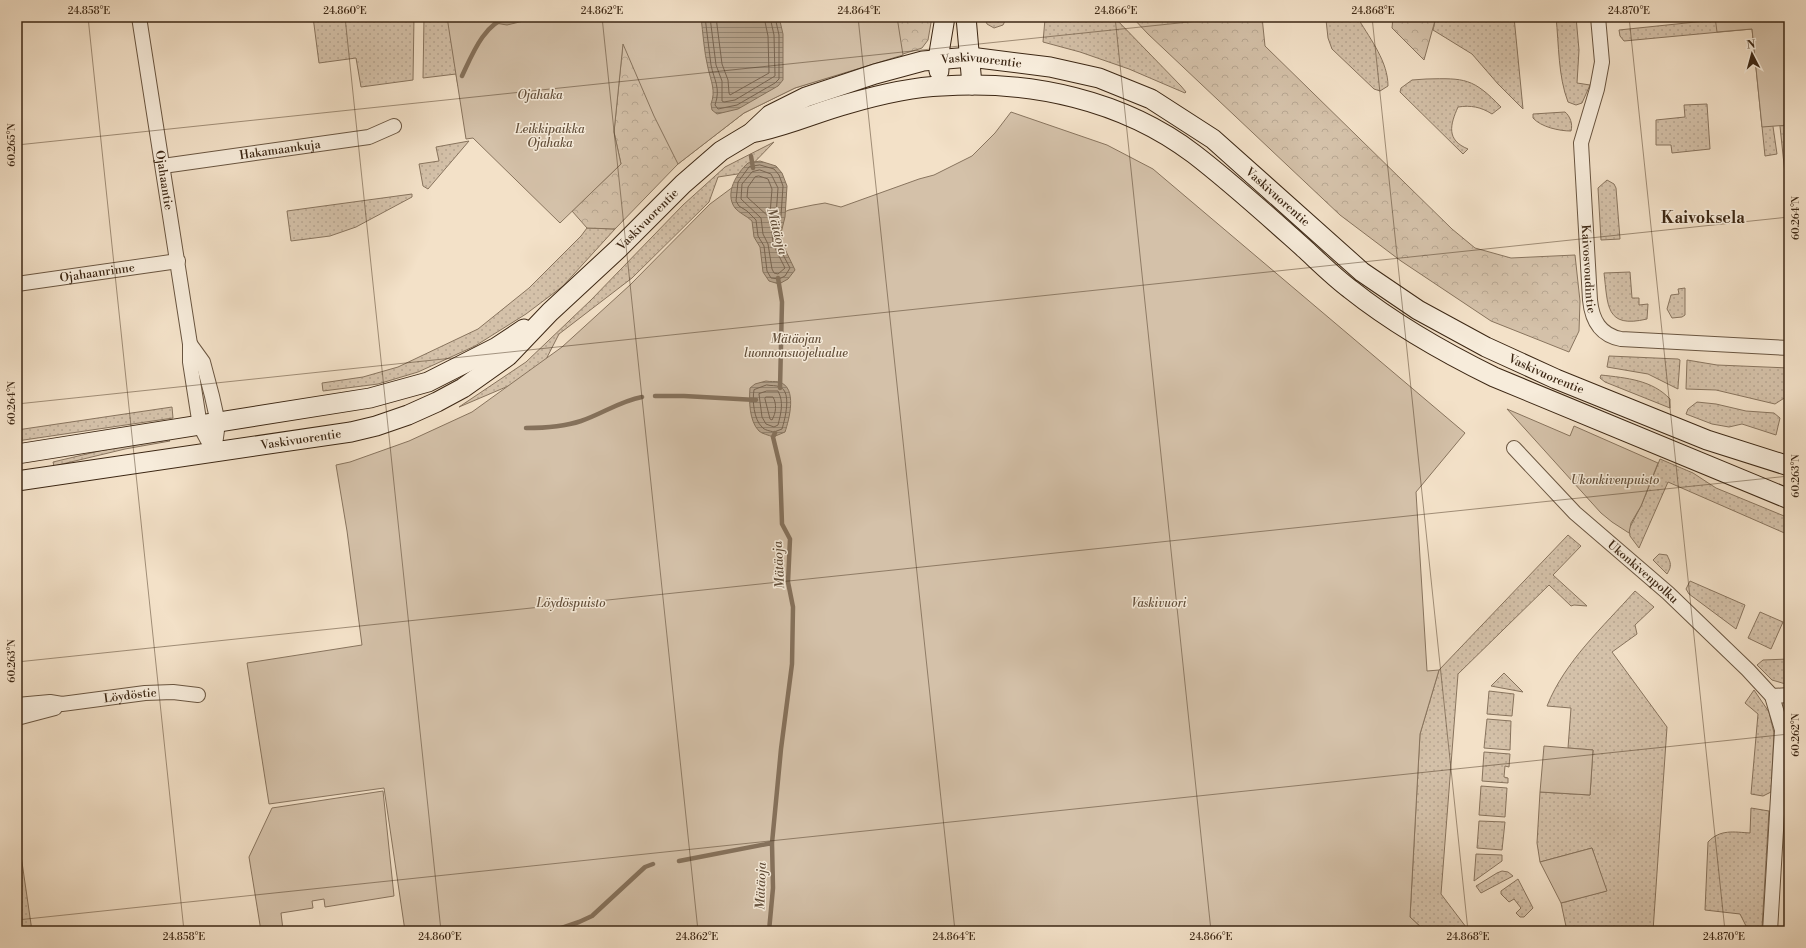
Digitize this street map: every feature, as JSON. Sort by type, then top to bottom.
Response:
[{"type":"main road","points":[[940,86],[938,59],[945,17]]},
{"type":"main road","points":[[966,17],[972,84]]},
{"type":"main road","name":"Vaskivuorentie","points":[[17,481],[351,432],[376,426],[408,415],[463,388],[508,356],[550,312],[570,295],[683,184],[721,151],[751,133],[770,115],[806,97],[875,74],[922,61],[970,57],[1050,67],[1099,78],[1152,99],[1213,139],[1362,272],[1418,310],[1486,347],[1556,378],[1707,440],[1789,466]]},
{"type":"main road","name":"Vaskivuorentie","points":[[751,133],[776,128],[847,104],[882,95],[940,86],[972,84],[1012,86],[1065,94],[1093,103],[1145,124],[1163,133],[1193,153],[1259,208],[1350,289],[1410,332],[1455,358],[1494,377],[1789,500]]},
{"type":"main road","name":"Vaskivuorentie","points":[[17,454],[209,425],[370,398],[428,382],[497,347],[550,312]]},
{"type":"street","name":"Ojahaantie","points":[[139,17],[190,344],[203,362],[212,396],[209,425],[214,452]]},
{"type":"street","name":"Kaivosvoudintie","points":[[1598,17],[1602,62],[1597,89],[1581,143],[1590,300],[1596,322],[1605,333],[1612,337],[1621,339],[1789,348]]},
{"type":"street","name":"Hakamaankuja","points":[[163,166],[369,137],[394,126]]},
{"type":"street","name":"Ojahaanrinne","points":[[17,284],[178,261]]},
{"type":"street","name":"Ukonkivenpolku","points":[[1514,448],[1575,513],[1668,593],[1748,670],[1772,696],[1784,714],[1770,931]]},
{"type":"street","name":"Löydöstie","points":[[17,705],[50,702],[62,704],[145,693],[173,692],[198,695]]},
{"type":"street","points":[[1772,696],[1789,695]]},
{"type":"street","name":"Löydöstie","points":[[17,718],[53,709],[62,704]]},
{"type":"green space","points":[[313,17],[414,17],[413,80],[361,87],[356,58],[319,63]]},
{"type":"green space","points":[[424,17],[499,17],[458,86],[456,74],[423,78]]},
{"type":"green space","points":[[447,17],[897,17],[903,55],[795,88],[744,113],[678,164],[654,116],[623,44],[614,132],[621,164],[560,223],[473,138],[466,139]]},
{"type":"green space","points":[[779,17],[932,17],[928,40],[922,48],[795,88],[744,113],[678,164],[615,229],[587,228],[572,211],[621,164],[614,132],[623,43]]},
{"type":"green space","points":[[984,17],[1007,17],[1003,25],[994,28],[987,24]]},
{"type":"green space","points":[[1037,17],[1114,17],[1186,92],[1185,93],[1129,69],[1080,52],[1043,42],[1045,19]]},
{"type":"green space","points":[[1132,17],[1262,17],[1265,46],[1452,229],[1475,248],[1511,258],[1575,255],[1580,301],[1579,331],[1569,352],[1491,321],[1401,261],[1340,215],[1148,34]]},
{"type":"green space","points":[[1332,17],[1354,17],[1359,20],[1382,60],[1388,86],[1380,91],[1374,89],[1332,49],[1328,38],[1326,20]]},
{"type":"green space","points":[[1393,17],[1436,17],[1424,60],[1392,28]]},
{"type":"green space","points":[[1436,17],[1514,17],[1523,109],[1498,84],[1472,54],[1433,30]]},
{"type":"green space","points":[[1556,17],[1576,17],[1579,50],[1577,83],[1590,85],[1582,103],[1576,105],[1568,102],[1562,82]]},
{"type":"green space","points":[[1715,17],[1762,17],[1770,106],[1777,154],[1765,156],[1752,29],[1624,41],[1620,36],[1619,30],[1715,20]]},
{"type":"green space","points":[[1715,17],[1789,17],[1789,125],[1762,127],[1752,29],[1717,32]]},
{"type":"green space","points":[[1789,17],[1789,202],[1788,202],[1772,51]]},
{"type":"green space","points":[[1450,79],[1468,82],[1483,90],[1501,107],[1492,114],[1476,107],[1458,107],[1453,120],[1452,131],[1453,137],[1456,141],[1468,149],[1463,154],[1400,92],[1401,88],[1412,80]]},
{"type":"green space","points":[[1707,104],[1710,149],[1672,153],[1671,145],[1656,145],[1656,120],[1685,117],[1684,105]]},
{"type":"green space","points":[[1011,112],[1107,145],[1153,169],[1465,433],[1416,492],[1427,671],[1439,670],[1420,734],[1410,917],[1425,931],[405,931],[384,788],[269,804],[247,663],[362,645],[347,531],[336,465],[350,462],[409,441],[472,412],[562,347],[630,285],[710,204],[764,164],[770,218],[789,210],[825,203],[841,207],[934,175],[972,156],[995,133]]},
{"type":"green space","points":[[1565,112],[1571,120],[1571,131],[1550,128],[1533,118],[1533,114]]},
{"type":"green space","points":[[469,141],[428,189],[423,186],[419,164],[439,161],[436,147]]},
{"type":"green space","points":[[774,142],[744,173],[718,177],[709,202],[632,278],[559,334],[539,373],[459,407],[526,362],[591,300],[683,205],[725,167]]},
{"type":"green space","points":[[1607,180],[1614,184],[1616,188],[1620,239],[1601,240],[1598,188]]},
{"type":"green space","points":[[412,194],[412,197],[356,227],[330,236],[291,241],[287,211]]},
{"type":"green space","points":[[587,228],[615,229],[563,286],[526,314],[475,346],[418,372],[378,384],[323,391],[322,383],[363,377],[398,367],[478,329],[529,288],[581,236]]},
{"type":"green space","points":[[1630,272],[1632,298],[1639,298],[1639,305],[1648,304],[1647,319],[1623,321],[1611,312],[1608,304],[1604,273]]},
{"type":"green space","points":[[1685,288],[1685,315],[1682,317],[1672,318],[1667,309],[1671,295],[1679,294],[1678,289]]},
{"type":"green space","points":[[1609,356],[1678,359],[1680,360],[1678,389],[1648,374],[1607,367]]},
{"type":"green space","points":[[1687,360],[1717,365],[1789,368],[1789,395],[1775,404],[1716,390],[1686,389]]},
{"type":"green space","points":[[1601,375],[1630,379],[1647,384],[1663,393],[1670,399],[1670,408],[1605,382],[1600,378]]},
{"type":"green space","points":[[1697,402],[1716,404],[1746,411],[1774,413],[1780,418],[1776,435],[1742,424],[1729,427],[1712,424],[1686,414],[1688,409]]},
{"type":"green space","points":[[172,407],[173,418],[17,441],[17,430]]},
{"type":"green space","name":"Ukonkivenpuisto","points":[[1507,409],[1570,436],[1574,426],[1658,463],[1641,506],[1631,523],[1629,533],[1601,513]]},
{"type":"green space","points":[[168,439],[170,441],[125,449],[54,466],[53,462],[112,448]]},
{"type":"green space","points":[[1660,459],[1693,473],[1716,488],[1789,518],[1789,535],[1668,482],[1639,548],[1630,536],[1629,529],[1641,506]]},
{"type":"green space","points":[[1568,535],[1581,546],[1553,575],[1587,606],[1571,606],[1549,585],[1458,674],[1441,894],[1469,931],[1425,931],[1410,917],[1420,734],[1439,670]]},
{"type":"green space","points":[[1659,554],[1667,555],[1669,560],[1670,569],[1667,574],[1653,560]]},
{"type":"green space","points":[[1690,581],[1745,605],[1736,629],[1689,594],[1686,589]]},
{"type":"green space","points":[[1635,591],[1654,607],[1635,625],[1637,634],[1612,652],[1667,727],[1653,931],[1567,931],[1561,903],[1606,891],[1592,848],[1540,862],[1537,843],[1540,792],[1590,795],[1593,750],[1568,748],[1571,708],[1547,706],[1574,659]]},
{"type":"green space","points":[[1760,612],[1783,622],[1771,649],[1748,638]]},
{"type":"green space","points":[[1789,659],[1789,685],[1772,680],[1757,665],[1763,660]]},
{"type":"green space","points":[[1504,673],[1523,692],[1491,686]]},
{"type":"green space","points":[[1754,690],[1769,712],[1774,733],[1771,792],[1763,796],[1751,794],[1758,714],[1745,703]]},
{"type":"green space","points":[[1489,691],[1514,694],[1512,716],[1487,714]]},
{"type":"green space","points":[[1487,719],[1511,721],[1510,750],[1484,748]]},
{"type":"green space","points":[[1544,746],[1593,750],[1590,795],[1540,792]]},
{"type":"green space","points":[[1484,752],[1510,754],[1509,767],[1505,766],[1504,777],[1508,778],[1508,783],[1482,781]]},
{"type":"green space","points":[[1481,786],[1507,788],[1505,817],[1479,815]]},
{"type":"green space","points":[[383,791],[394,896],[325,907],[324,899],[312,901],[313,908],[281,913],[283,930],[261,931],[249,857],[272,808]]},
{"type":"green space","points":[[1751,808],[1769,811],[1762,928],[1746,926],[1740,914],[1705,910],[1708,842],[1722,833],[1750,833]]},
{"type":"green space","points":[[1479,821],[1505,822],[1502,850],[1477,848]]},
{"type":"green space","points":[[17,828],[32,931],[17,931]]},
{"type":"green space","points":[[1592,848],[1607,891],[1561,903],[1540,862]]},
{"type":"green space","points":[[1476,854],[1502,855],[1502,861],[1474,881]]},
{"type":"green space","points":[[1502,871],[1508,872],[1513,876],[1481,893],[1476,886]]},
{"type":"green space","points":[[1518,879],[1533,908],[1524,917],[1520,917],[1516,913],[1521,908],[1514,899],[1509,902],[1501,894],[1501,891]]},
{"type":"water","points":[[499,17],[540,17],[507,25],[495,23]]},
{"type":"water","points":[[701,17],[779,17],[783,34],[783,80],[778,86],[738,109],[717,114],[712,110],[711,104],[713,90],[706,56]]},
{"type":"water","points":[[760,161],[776,166],[782,173],[787,186],[785,217],[781,233],[782,243],[795,270],[788,279],[779,284],[769,281],[763,272],[760,247],[754,237],[752,221],[735,208],[731,196],[733,184],[744,167],[748,163]]},
{"type":"water","points":[[766,381],[779,382],[785,385],[789,390],[791,404],[785,432],[773,437],[759,431],[753,422],[750,410],[750,388],[755,384]]},
{"type":"waterway","points":[[462,76],[480,41],[486,33],[500,20],[509,17]]},
{"type":"waterway","name":"Mätäoja","points":[[751,156],[753,168]]},
{"type":"waterway","name":"Mätäoja","points":[[778,278],[782,302],[780,388]]},
{"type":"waterway","points":[[655,396],[756,400]]},
{"type":"waterway","points":[[526,428],[567,425],[589,418],[626,401],[642,397]]},
{"type":"waterway","name":"Mätäoja","points":[[769,931],[773,888],[772,843],[781,749],[792,664],[793,607],[788,582],[790,539],[782,524],[780,466],[773,437],[775,433]]},
{"type":"waterway","points":[[679,861],[772,843]]},
{"type":"waterway","points":[[553,931],[592,916],[645,867],[653,864]]},
{"type":"district","name":"Kaivoksela","points":[[1703,217]]},
{"type":"park label","name":"Ojahaka","points":[[540,95]]},
{"type":"park label","name":"Leikkipaikka Ojahaka","points":[[550,136]]},
{"type":"park label","name":"Mätäojan luonnonsuojelualue","points":[[796,346]]},
{"type":"park label","name":"Löydöspuisto","points":[[571,603]]},
{"type":"park label","name":"Vaskivuori","points":[[1159,603]]}]
